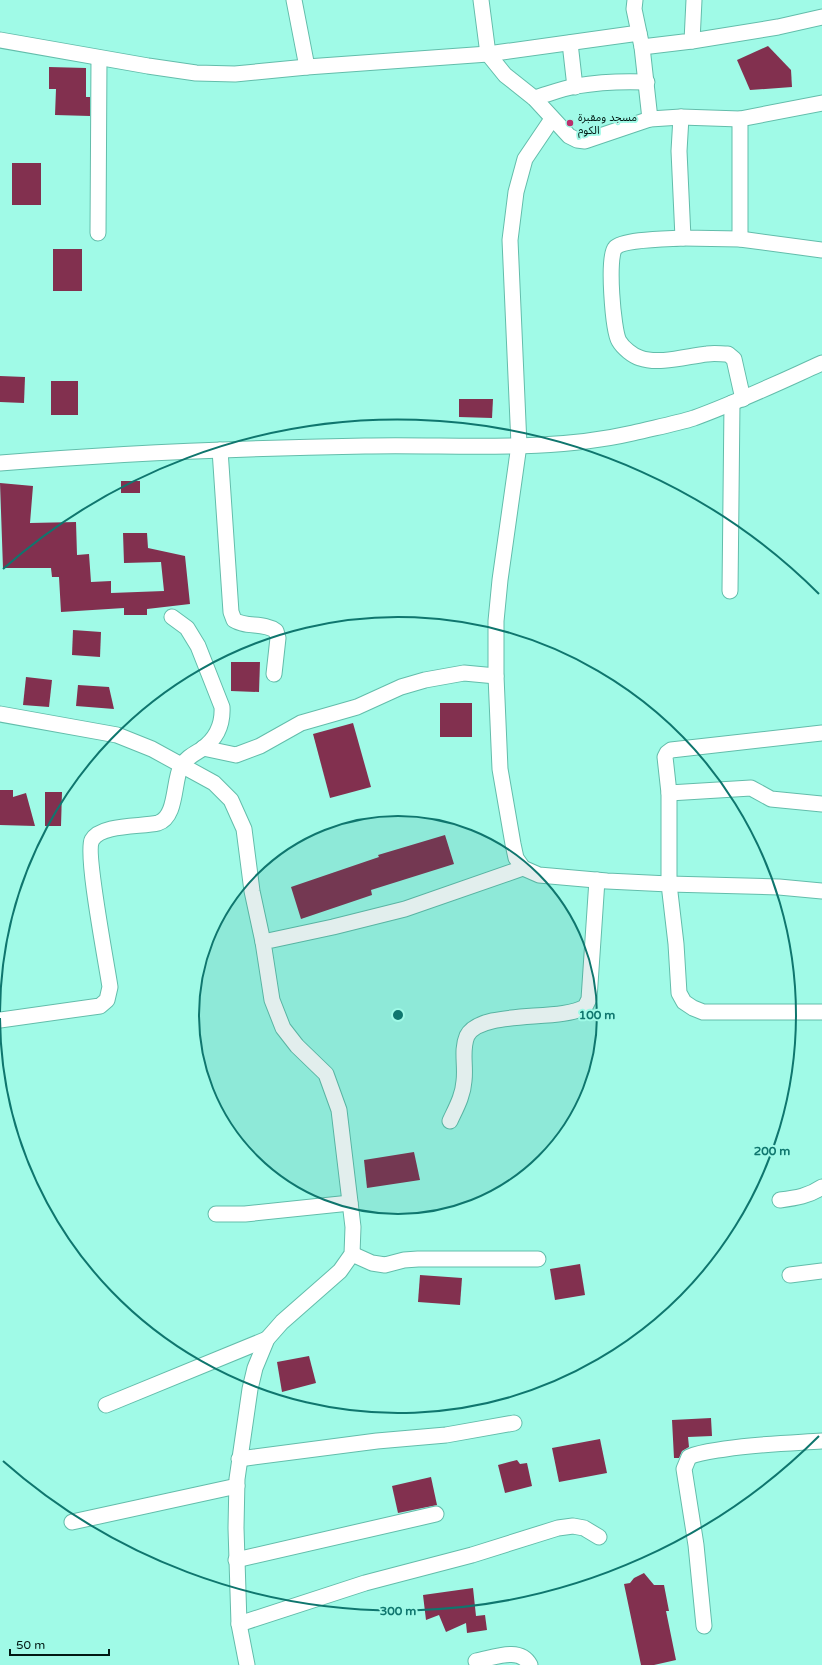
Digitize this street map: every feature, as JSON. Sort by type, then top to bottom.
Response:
[{"type":"street","points":[[294,0],[307,67]]},
{"type":"street","points":[[480,0],[488,54],[495,65],[534,98],[552,119],[576,140],[585,141],[650,119],[681,117],[740,118],[822,103]]},
{"type":"street","points":[[635,0],[634,9],[641,40],[647,82],[650,119]]},
{"type":"street","points":[[692,41],[694,0]]},
{"type":"street","points":[[0,40],[99,58],[196,73],[236,74],[307,67],[488,54],[570,43],[641,40],[692,41],[778,27],[822,17]]},
{"type":"street","points":[[570,43],[575,87]]},
{"type":"street","points":[[98,233],[99,58]]},
{"type":"street","points":[[534,98],[575,87],[615,82],[647,82]]},
{"type":"street","points":[[681,117],[679,151],[684,238]]},
{"type":"street","points":[[740,118],[740,239]]},
{"type":"street","points":[[552,119],[525,159],[516,192],[510,240],[519,445],[500,580],[496,620],[496,676],[500,769],[516,858],[523,868],[539,875],[597,880],[669,884],[779,887],[822,891]]},
{"type":"street","points":[[730,591],[737,401],[734,359],[728,354],[709,354],[662,360],[640,358],[629,352],[619,340],[612,292],[611,254],[615,247],[627,242],[684,238],[740,239],[822,250]]},
{"type":"street","points":[[0,463],[75,457],[220,450],[568,443],[631,433],[692,418],[737,401],[822,363]]},
{"type":"street","points":[[220,450],[231,612],[234,620],[240,624],[272,628],[276,631],[278,638],[274,674]]},
{"type":"street","points":[[0,1020],[81,1010],[100,1006],[107,1000],[110,987],[90,862],[91,840],[97,834],[117,827],[158,823],[166,818],[170,812],[176,780],[182,765],[213,739],[219,730],[223,717],[222,708],[198,646],[187,628],[172,617]]},
{"type":"street","points":[[203,748],[236,755],[260,746],[301,723],[358,707],[401,687],[425,680],[464,673],[496,676]]},
{"type":"street","points":[[0,714],[117,735],[152,748],[214,783],[231,800],[244,828],[252,891],[263,942],[272,1000],[283,1028],[297,1046],[326,1074],[339,1110],[353,1227],[352,1254],[340,1271],[282,1322],[267,1339],[255,1368],[250,1389],[239,1459],[236,1560],[239,1624],[247,1665]]},
{"type":"street","points":[[822,733],[671,750],[665,757],[669,793],[669,884],[676,938],[679,993],[684,1002],[703,1012],[822,1012]]},
{"type":"street","points":[[669,793],[751,788],[771,799],[822,804]]},
{"type":"street","points":[[263,942],[333,928],[405,909],[523,868]]},
{"type":"street","points":[[450,1121],[461,1098],[464,1080],[464,1051],[468,1036],[473,1028],[490,1021],[572,1013],[585,1007],[589,999],[597,880]]},
{"type":"street","points":[[780,1200],[813,1193],[822,1187]]},
{"type":"street","points":[[216,1214],[245,1214],[350,1203]]},
{"type":"street","points":[[352,1254],[372,1263],[385,1265],[404,1260],[418,1259],[538,1259]]},
{"type":"street","points":[[790,1275],[822,1271]]},
{"type":"street","points":[[106,1405],[267,1339]]},
{"type":"street","points":[[239,1459],[377,1441],[446,1435],[514,1423]]},
{"type":"street","points":[[704,1626],[696,1545],[684,1469],[689,1457],[702,1453],[736,1447],[771,1443],[822,1441]]},
{"type":"street","points":[[72,1522],[237,1486]]},
{"type":"street","points":[[236,1560],[436,1514]]},
{"type":"street","points":[[239,1624],[365,1583],[472,1555],[558,1528],[573,1526],[584,1528],[599,1537]]},
{"type":"street","points":[[476,1661],[512,1654],[524,1657],[530,1665]]},
{"type":"building","points":[[768,46],[791,70],[792,87],[750,90],[737,60]]},
{"type":"building","points":[[49,67],[86,68],[86,97],[90,97],[90,116],[55,115],[56,89],[49,89]]},
{"type":"building","points":[[12,163],[41,163],[41,205],[12,205]]},
{"type":"building","points":[[53,249],[82,249],[82,291],[53,291]]},
{"type":"building","points":[[0,376],[25,377],[24,403],[0,402]]},
{"type":"building","points":[[51,381],[78,381],[78,415],[51,415]]},
{"type":"building","points":[[459,399],[493,399],[492,418],[459,417]]},
{"type":"building","points":[[121,481],[140,481],[140,493],[121,493]]},
{"type":"building","points":[[0,483],[33,486],[30,523],[76,522],[77,555],[89,554],[91,582],[111,581],[111,593],[164,591],[161,562],[124,563],[123,533],[147,533],[148,548],[185,556],[190,604],[147,609],[147,615],[124,615],[124,608],[61,612],[59,577],[52,577],[51,568],[3,568]]},
{"type":"building","points":[[73,630],[101,632],[100,657],[72,655]]},
{"type":"building","points":[[231,662],[260,662],[259,692],[231,691]]},
{"type":"building","points":[[26,677],[52,680],[49,707],[23,705]]},
{"type":"building","points":[[78,685],[109,687],[114,709],[76,706]]},
{"type":"building","points":[[440,703],[472,703],[472,737],[440,737]]},
{"type":"building","points":[[353,723],[371,787],[330,798],[313,734]]},
{"type":"building","points":[[0,790],[13,790],[13,797],[26,793],[35,826],[0,825]]},
{"type":"building","points":[[45,792],[62,792],[61,826],[45,826]]},
{"type":"building","points":[[445,835],[454,864],[371,890],[372,895],[301,919],[291,887],[379,857],[378,855]]},
{"type":"building","points":[[414,1152],[420,1180],[367,1188],[364,1160]]},
{"type":"building","points":[[580,1264],[585,1295],[555,1300],[550,1269]]},
{"type":"building","points":[[420,1275],[462,1278],[460,1305],[418,1302]]},
{"type":"building","points":[[309,1356],[316,1383],[282,1392],[277,1362]]},
{"type":"building","points":[[711,1418],[712,1436],[688,1437],[689,1447],[682,1451],[679,1458],[674,1458],[672,1420]]},
{"type":"building","points":[[600,1439],[607,1473],[559,1482],[552,1448]]},
{"type":"building","points":[[517,1460],[520,1464],[527,1463],[532,1486],[505,1493],[498,1465]]},
{"type":"building","points":[[431,1477],[437,1505],[398,1513],[392,1486]]},
{"type":"building","points":[[644,1573],[654,1585],[664,1585],[669,1611],[666,1611],[676,1660],[654,1665],[641,1665],[624,1584],[630,1583],[634,1578]]},
{"type":"building","points":[[473,1588],[476,1616],[485,1615],[487,1630],[467,1633],[466,1623],[446,1632],[439,1615],[426,1620],[423,1595]]},
{"type":"place","name":"مسجد ومقبرة الكوم","points":[[570,123]]}]
